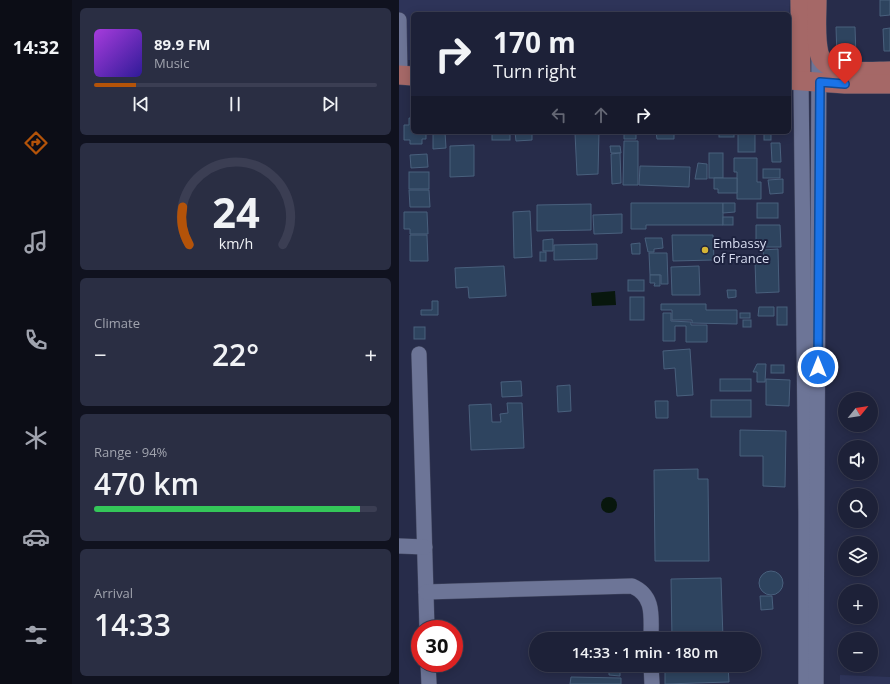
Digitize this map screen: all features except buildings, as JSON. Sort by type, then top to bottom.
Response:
[{"type":"main road","points":[[795,80],[799,51],[800,0]]},
{"type":"main road","points":[[817,0],[823,68],[845,84],[890,84]]},
{"type":"main road","points":[[799,51],[811,74],[823,68]]},
{"type":"main road","points":[[795,80],[823,68],[845,71],[890,71]]},
{"type":"street","points":[[399,20],[404,76]]},
{"type":"street","points":[[806,684],[811,335],[819,208],[823,68]]},
{"type":"street","points":[[795,80],[811,335],[816,684]]},
{"type":"street","points":[[803,206],[819,208]]},
{"type":"street","points":[[419,354],[427,620]]},
{"type":"street","points":[[399,546],[425,547]]},
{"type":"street","points":[[426,592],[632,586],[641,590],[647,596],[650,609],[651,632]]},
{"type":"street","points":[[428,672],[429,684]]},
{"type":"street","points":[[651,672],[652,684]]},
{"type":"shaded area","points":[[399,0],[790,0],[789,12],[411,12],[411,60],[399,60]]},
{"type":"shaded area","points":[[615,291],[616,305],[592,306],[591,293]]},
{"type":"shaded area","points":[[606,497],[612,497],[617,502],[615,511],[612,513],[606,513],[601,508],[601,502]]},
{"type":"shaded area","points":[[840,675],[890,677],[890,684],[840,684]]},
{"type":"place","name":"Embassy of France","points":[[705,250]]},
{"type":"route","points":[[818,367],[820,82],[845,84]]}]
